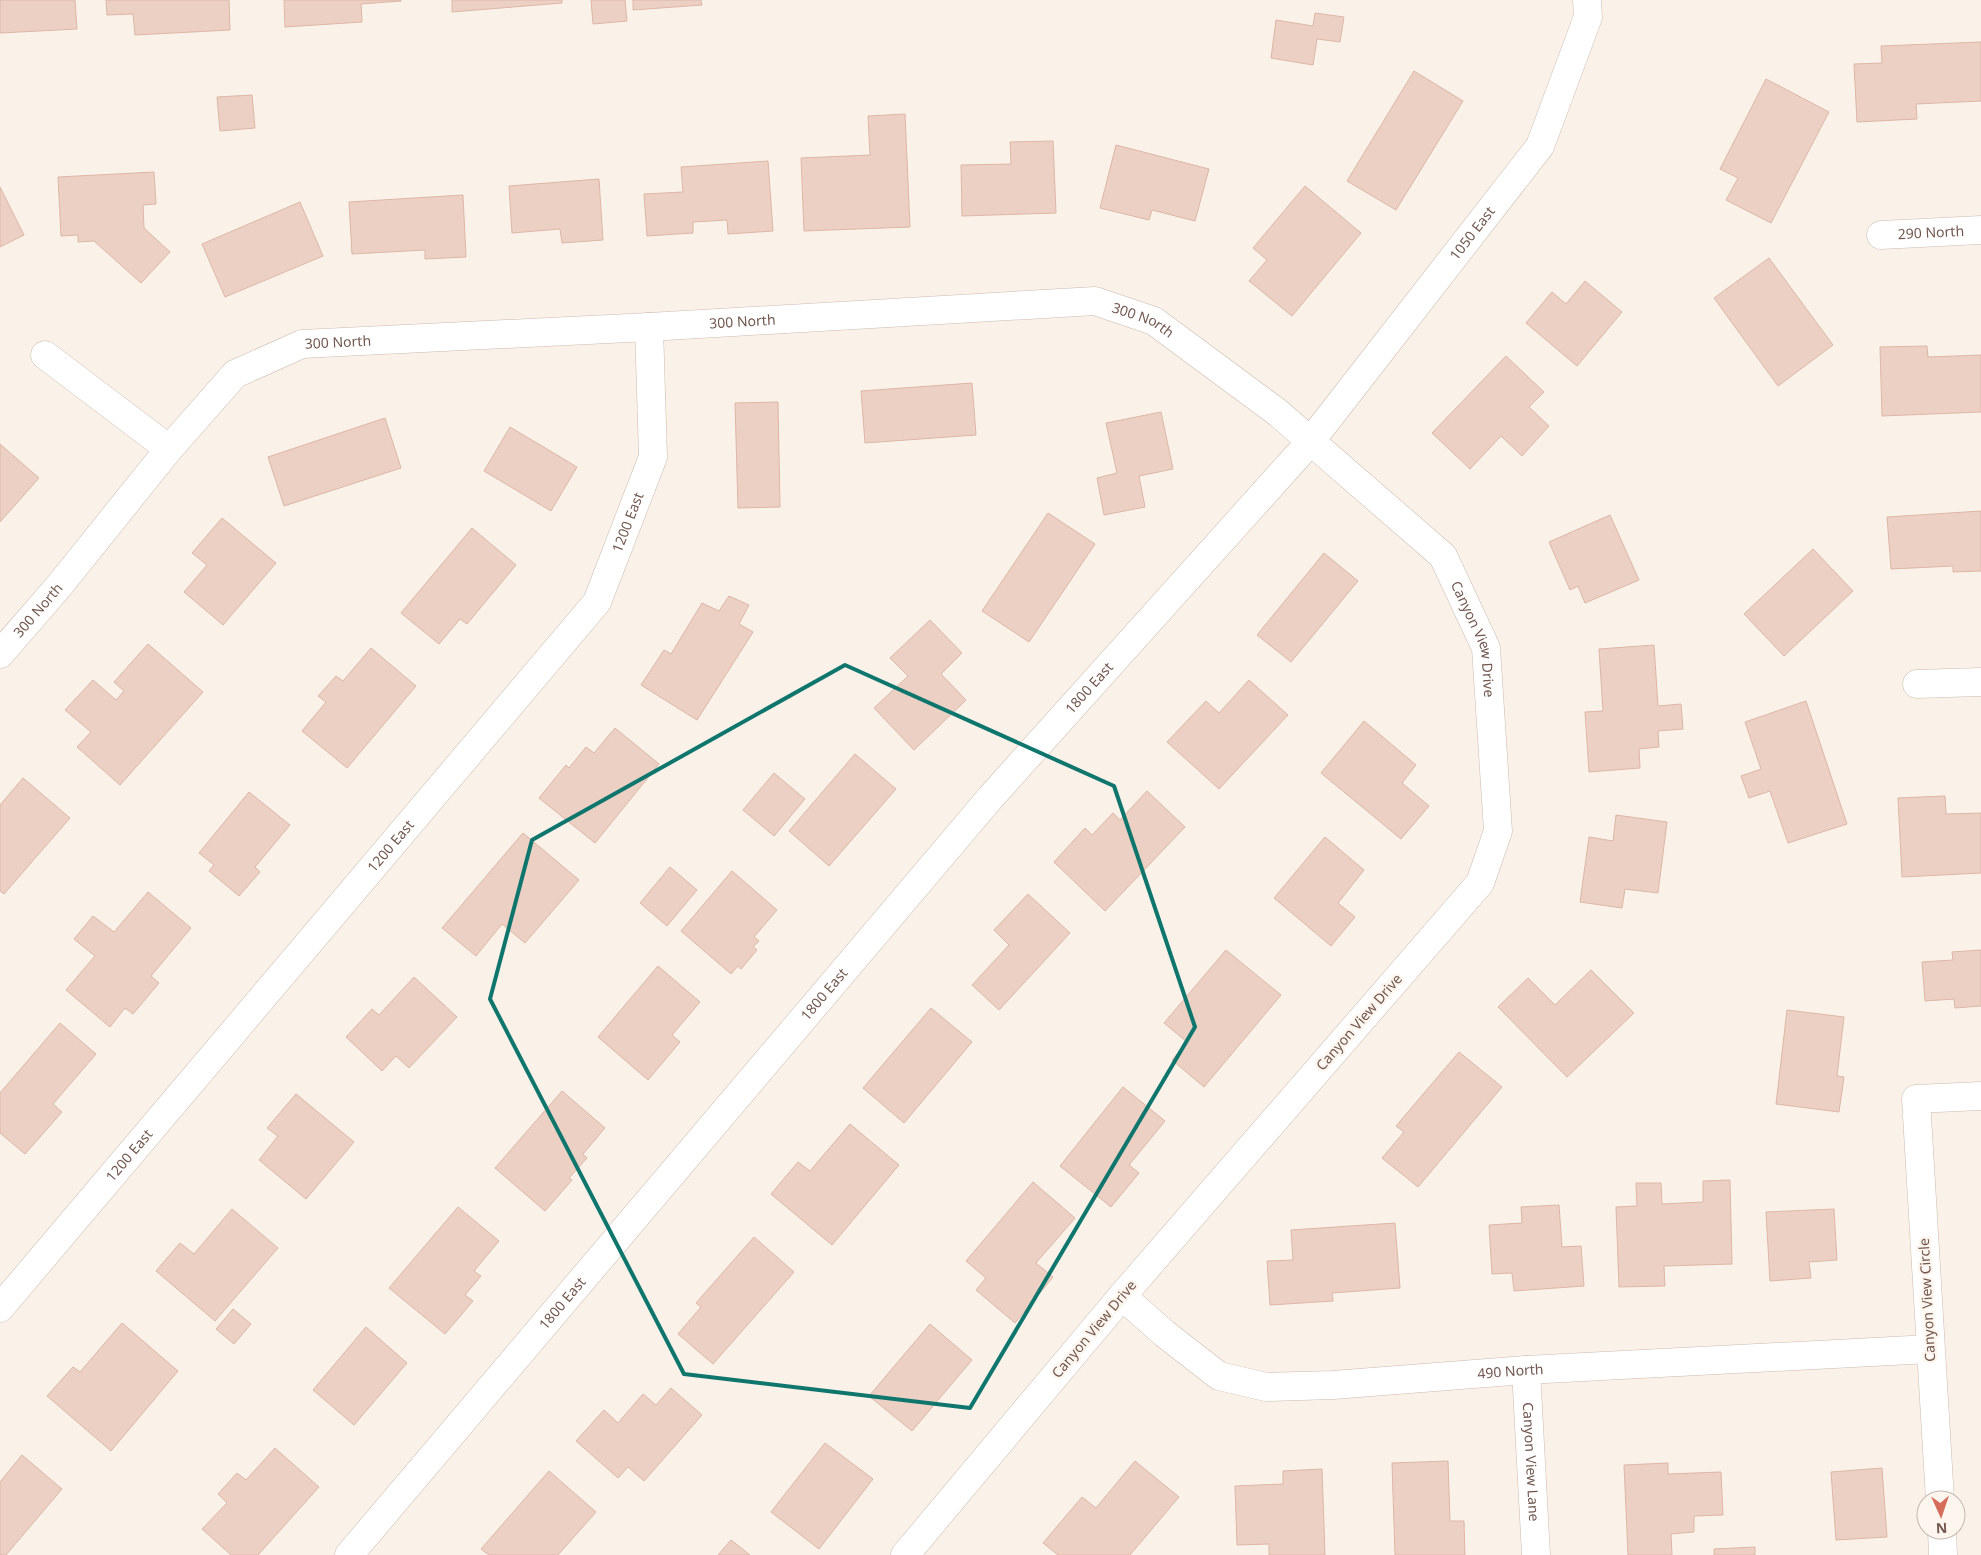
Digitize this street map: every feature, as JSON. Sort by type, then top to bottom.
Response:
[{"type":"street","name":"1050 East","points":[[1310,442],[1540,146],[1588,17],[1587,0]]},
{"type":"street","name":"290 North","points":[[1881,235],[1981,230]]},
{"type":"street","name":"300 North","points":[[0,654],[169,449],[235,374],[302,344],[1095,302],[1154,321],[1277,412],[1310,442]]},
{"type":"street","name":"1200 East","points":[[0,1308],[597,602],[653,457],[649,327]]},
{"type":"street","points":[[45,355],[169,449]]},
{"type":"street","name":"Canyon View Drive","points":[[906,1555],[1122,1296],[1480,883],[1498,831],[1486,648],[1443,556],[1310,442]]},
{"type":"street","name":"1800 East","points":[[349,1555],[991,797],[1310,442]]},
{"type":"street","points":[[1917,684],[1981,682]]},
{"type":"street","name":"Canyon View Circle","points":[[1939,1490],[1916,1099],[1981,1096]]},
{"type":"street","name":"490 North","points":[[1122,1296],[1165,1334],[1218,1376],[1266,1387],[1526,1370],[1930,1349]]},
{"type":"street","name":"Canyon View Lane","points":[[1526,1370],[1536,1555]]},
{"type":"street","points":[[1942,1540],[1943,1555]]},
{"type":"highlighted area","points":[[845,665],[1114,786],[1195,1027],[970,1408],[684,1374],[490,999],[532,840]]},
{"type":"building","points":[[0,0],[75,0],[77,29],[0,33]]},
{"type":"building","points":[[106,0],[229,0],[230,30],[135,35],[133,14],[107,15]]},
{"type":"building","points":[[284,0],[401,1],[361,4],[362,22],[285,27]]},
{"type":"building","points":[[452,0],[562,0],[562,3],[452,12]]},
{"type":"building","points":[[591,0],[625,0],[627,21],[593,24]]},
{"type":"building","points":[[633,0],[701,0],[702,5],[633,10]]},
{"type":"building","points":[[1315,13],[1344,17],[1340,42],[1317,39],[1313,65],[1271,58],[1276,20],[1313,26]]},
{"type":"building","points":[[1981,42],[1981,101],[1916,104],[1917,119],[1857,122],[1854,64],[1882,63],[1881,46]]},
{"type":"building","points":[[1414,71],[1463,101],[1396,210],[1347,181]]},
{"type":"building","points":[[1766,79],[1829,112],[1771,223],[1726,200],[1738,178],[1720,169]]},
{"type":"building","points":[[252,95],[255,128],[220,131],[217,97]]},
{"type":"building","points":[[905,114],[910,227],[804,231],[801,158],[870,155],[868,116]]},
{"type":"building","points":[[1053,141],[1056,213],[962,216],[961,165],[1011,164],[1010,142]]},
{"type":"building","points":[[1116,145],[1209,169],[1195,221],[1152,210],[1149,220],[1100,208]]},
{"type":"building","points":[[768,161],[773,231],[728,234],[727,220],[693,222],[693,233],[647,236],[644,194],[683,192],[681,167]]},
{"type":"building","points":[[154,172],[156,204],[143,205],[144,228],[170,252],[141,283],[94,241],[78,242],[78,235],[61,236],[58,177]]},
{"type":"building","points":[[599,179],[603,240],[562,243],[560,229],[512,233],[509,186]]},
{"type":"building","points":[[1305,186],[1361,233],[1292,316],[1249,281],[1267,260],[1253,248]]},
{"type":"building","points":[[0,187],[24,235],[0,247]]},
{"type":"building","points":[[463,195],[466,257],[425,259],[425,250],[352,254],[349,202]]},
{"type":"building","points":[[300,202],[323,256],[225,297],[202,244]]},
{"type":"building","points":[[1769,258],[1833,345],[1778,386],[1714,298]]},
{"type":"building","points":[[1585,281],[1622,312],[1577,366],[1526,323],[1552,292],[1566,304]]},
{"type":"building","points":[[1927,346],[1928,357],[1981,355],[1981,412],[1882,416],[1880,347]]},
{"type":"building","points":[[1506,356],[1544,392],[1529,407],[1549,426],[1522,456],[1501,436],[1470,469],[1432,433]]},
{"type":"building","points":[[972,383],[976,435],[865,443],[861,391]]},
{"type":"building","points":[[778,402],[780,507],[738,508],[735,403]]},
{"type":"building","points":[[1161,412],[1173,469],[1139,476],[1145,507],[1104,515],[1097,478],[1117,473],[1106,423]]},
{"type":"building","points":[[385,418],[401,468],[284,506],[268,457]]},
{"type":"building","points":[[510,427],[577,467],[551,511],[484,471]]},
{"type":"building","points":[[0,444],[39,478],[0,522]]},
{"type":"building","points":[[1981,511],[1981,571],[1953,572],[1953,566],[1891,569],[1887,517]]},
{"type":"building","points":[[1048,513],[1095,544],[1029,642],[982,611]]},
{"type":"building","points":[[1610,515],[1639,580],[1585,603],[1578,586],[1570,590],[1549,542]]},
{"type":"building","points":[[222,518],[276,563],[223,625],[184,592],[207,565],[192,553]]},
{"type":"building","points":[[472,528],[516,565],[467,624],[460,619],[439,644],[401,613]]},
{"type":"building","points":[[1813,549],[1853,591],[1784,656],[1744,614]]},
{"type":"building","points":[[1324,553],[1358,581],[1291,662],[1257,635]]},
{"type":"building","points":[[729,596],[749,605],[739,624],[753,632],[697,720],[641,685],[664,650],[671,654],[702,603],[719,611]]},
{"type":"building","points":[[930,620],[962,653],[941,674],[966,700],[914,750],[874,708],[908,676],[890,658]]},
{"type":"building","points":[[148,644],[203,692],[120,785],[77,747],[91,732],[65,710],[93,680],[116,700],[124,691],[114,682]]},
{"type":"building","points":[[1654,645],[1658,706],[1681,704],[1683,729],[1658,731],[1659,747],[1639,749],[1640,768],[1589,772],[1585,712],[1603,711],[1599,649]]},
{"type":"building","points":[[371,648],[416,686],[347,768],[302,731],[326,702],[318,696],[336,676],[343,681]]},
{"type":"building","points":[[1249,680],[1288,715],[1219,789],[1167,742],[1206,701],[1219,713]]},
{"type":"building","points":[[1806,701],[1847,824],[1788,843],[1770,791],[1749,798],[1741,776],[1761,769],[1745,722]]},
{"type":"building","points":[[1364,721],[1416,765],[1402,783],[1429,806],[1401,839],[1321,773]]},
{"type":"building","points":[[615,728],[659,764],[595,843],[539,798],[566,765],[569,768],[586,747],[594,753]]},
{"type":"building","points":[[855,754],[896,789],[829,866],[789,831]]},
{"type":"building","points":[[774,773],[805,799],[774,836],[743,810]]},
{"type":"building","points":[[23,778],[70,818],[4,894],[0,891],[0,805]]},
{"type":"building","points":[[1147,791],[1185,827],[1105,911],[1054,862],[1085,828],[1092,835],[1113,813],[1120,820]]},
{"type":"building","points":[[249,792],[290,825],[255,867],[260,872],[239,896],[209,871],[214,865],[199,853]]},
{"type":"building","points":[[1945,796],[1946,814],[1981,813],[1981,873],[1902,877],[1898,798]]},
{"type":"building","points":[[1616,815],[1667,822],[1658,893],[1625,889],[1622,908],[1580,902],[1589,837],[1613,841]]},
{"type":"building","points":[[523,833],[579,880],[525,943],[502,924],[476,956],[442,928]]},
{"type":"building","points":[[1325,837],[1364,870],[1338,903],[1355,917],[1331,946],[1274,898]]},
{"type":"building","points":[[670,867],[697,890],[667,926],[640,903]]},
{"type":"building","points":[[732,871],[777,910],[754,937],[759,941],[753,947],[757,950],[741,969],[738,966],[731,974],[681,931]]},
{"type":"building","points":[[148,892],[191,928],[151,976],[159,983],[133,1014],[125,1008],[110,1027],[66,990],[95,956],[74,939],[93,916],[114,932]]},
{"type":"building","points":[[1028,894],[1070,933],[999,1010],[972,985],[1009,945],[994,930]]},
{"type":"building","points":[[1226,950],[1281,995],[1204,1087],[1172,1060],[1187,1042],[1164,1023]]},
{"type":"building","points":[[1981,950],[1981,1006],[1955,1008],[1954,999],[1925,1001],[1922,962],[1953,960],[1952,952]]},
{"type":"building","points":[[658,966],[700,1002],[672,1035],[680,1042],[648,1080],[598,1037]]},
{"type":"building","points":[[1591,970],[1634,1013],[1567,1077],[1498,1007],[1528,978],[1555,1005]]},
{"type":"building","points":[[414,977],[457,1017],[409,1068],[396,1056],[382,1071],[346,1037],[372,1009],[379,1015]]},
{"type":"building","points":[[931,1008],[972,1042],[904,1123],[863,1088]]},
{"type":"building","points":[[1787,1010],[1844,1017],[1837,1076],[1844,1077],[1839,1112],[1776,1104]]},
{"type":"building","points":[[60,1023],[96,1054],[53,1104],[62,1112],[25,1154],[0,1133],[0,1093]]},
{"type":"building","points":[[1459,1052],[1502,1087],[1418,1187],[1382,1158],[1404,1132],[1396,1126]]},
{"type":"building","points":[[1123,1087],[1165,1121],[1129,1165],[1139,1173],[1111,1207],[1060,1166]]},
{"type":"building","points":[[562,1091],[605,1128],[583,1154],[587,1158],[569,1178],[572,1180],[545,1211],[495,1168]]},
{"type":"building","points":[[296,1094],[354,1142],[306,1199],[259,1160],[278,1136],[267,1128]]},
{"type":"building","points":[[850,1124],[899,1165],[832,1245],[771,1194],[798,1162],[810,1171]]},
{"type":"building","points":[[1730,1180],[1732,1264],[1664,1266],[1665,1286],[1619,1287],[1616,1207],[1637,1206],[1636,1183],[1661,1183],[1662,1204],[1703,1202],[1703,1181]]},
{"type":"building","points":[[1033,1182],[1075,1218],[1036,1263],[1053,1277],[1015,1323],[976,1290],[986,1278],[966,1261]]},
{"type":"building","points":[[1559,1205],[1562,1247],[1581,1246],[1584,1286],[1514,1291],[1512,1273],[1492,1274],[1489,1225],[1522,1223],[1521,1207]]},
{"type":"building","points":[[458,1207],[499,1241],[474,1271],[481,1276],[465,1295],[473,1301],[445,1334],[389,1288]]},
{"type":"building","points":[[232,1209],[278,1248],[215,1321],[156,1271],[180,1243],[194,1254]]},
{"type":"building","points":[[1834,1209],[1837,1260],[1809,1262],[1811,1278],[1770,1281],[1766,1212]]},
{"type":"building","points":[[1395,1223],[1400,1288],[1332,1293],[1333,1301],[1270,1305],[1267,1261],[1293,1260],[1291,1230]]},
{"type":"building","points":[[754,1237],[794,1272],[713,1364],[678,1334],[701,1307],[696,1303]]},
{"type":"building","points":[[233,1309],[251,1324],[234,1344],[216,1329]]},
{"type":"building","points":[[122,1323],[178,1371],[111,1451],[47,1396],[73,1367],[80,1372]]},
{"type":"building","points":[[930,1324],[972,1360],[912,1431],[869,1396]]},
{"type":"building","points":[[366,1327],[407,1363],[354,1425],[313,1390]]},
{"type":"building","points":[[671,1388],[702,1415],[644,1481],[628,1467],[618,1478],[576,1441],[604,1410],[618,1423],[643,1394],[656,1405]]},
{"type":"building","points":[[825,1443],[873,1479],[819,1549],[771,1512]]},
{"type":"building","points":[[275,1448],[319,1487],[258,1555],[231,1555],[202,1529],[227,1503],[218,1494],[237,1473],[246,1480]]},
{"type":"building","points":[[22,1455],[62,1489],[6,1555],[0,1555],[0,1482]]},
{"type":"building","points":[[1135,1461],[1179,1497],[1130,1555],[1058,1555],[1043,1543],[1082,1497],[1096,1508]]},
{"type":"building","points":[[1448,1461],[1450,1521],[1464,1521],[1465,1555],[1395,1555],[1392,1463]]},
{"type":"building","points":[[1668,1463],[1668,1474],[1721,1472],[1723,1515],[1694,1516],[1694,1532],[1671,1534],[1672,1555],[1628,1555],[1624,1465]]},
{"type":"building","points":[[1882,1468],[1887,1537],[1836,1540],[1831,1472]]},
{"type":"building","points":[[1322,1469],[1325,1555],[1269,1555],[1269,1544],[1237,1545],[1235,1486],[1283,1484],[1283,1471]]},
{"type":"building","points":[[549,1471],[596,1512],[558,1555],[489,1555],[481,1549]]},
{"type":"building","points":[[731,1540],[750,1555],[718,1555]]},
{"type":"building","points":[[1755,1547],[1755,1555],[1714,1555],[1714,1549]]}]
